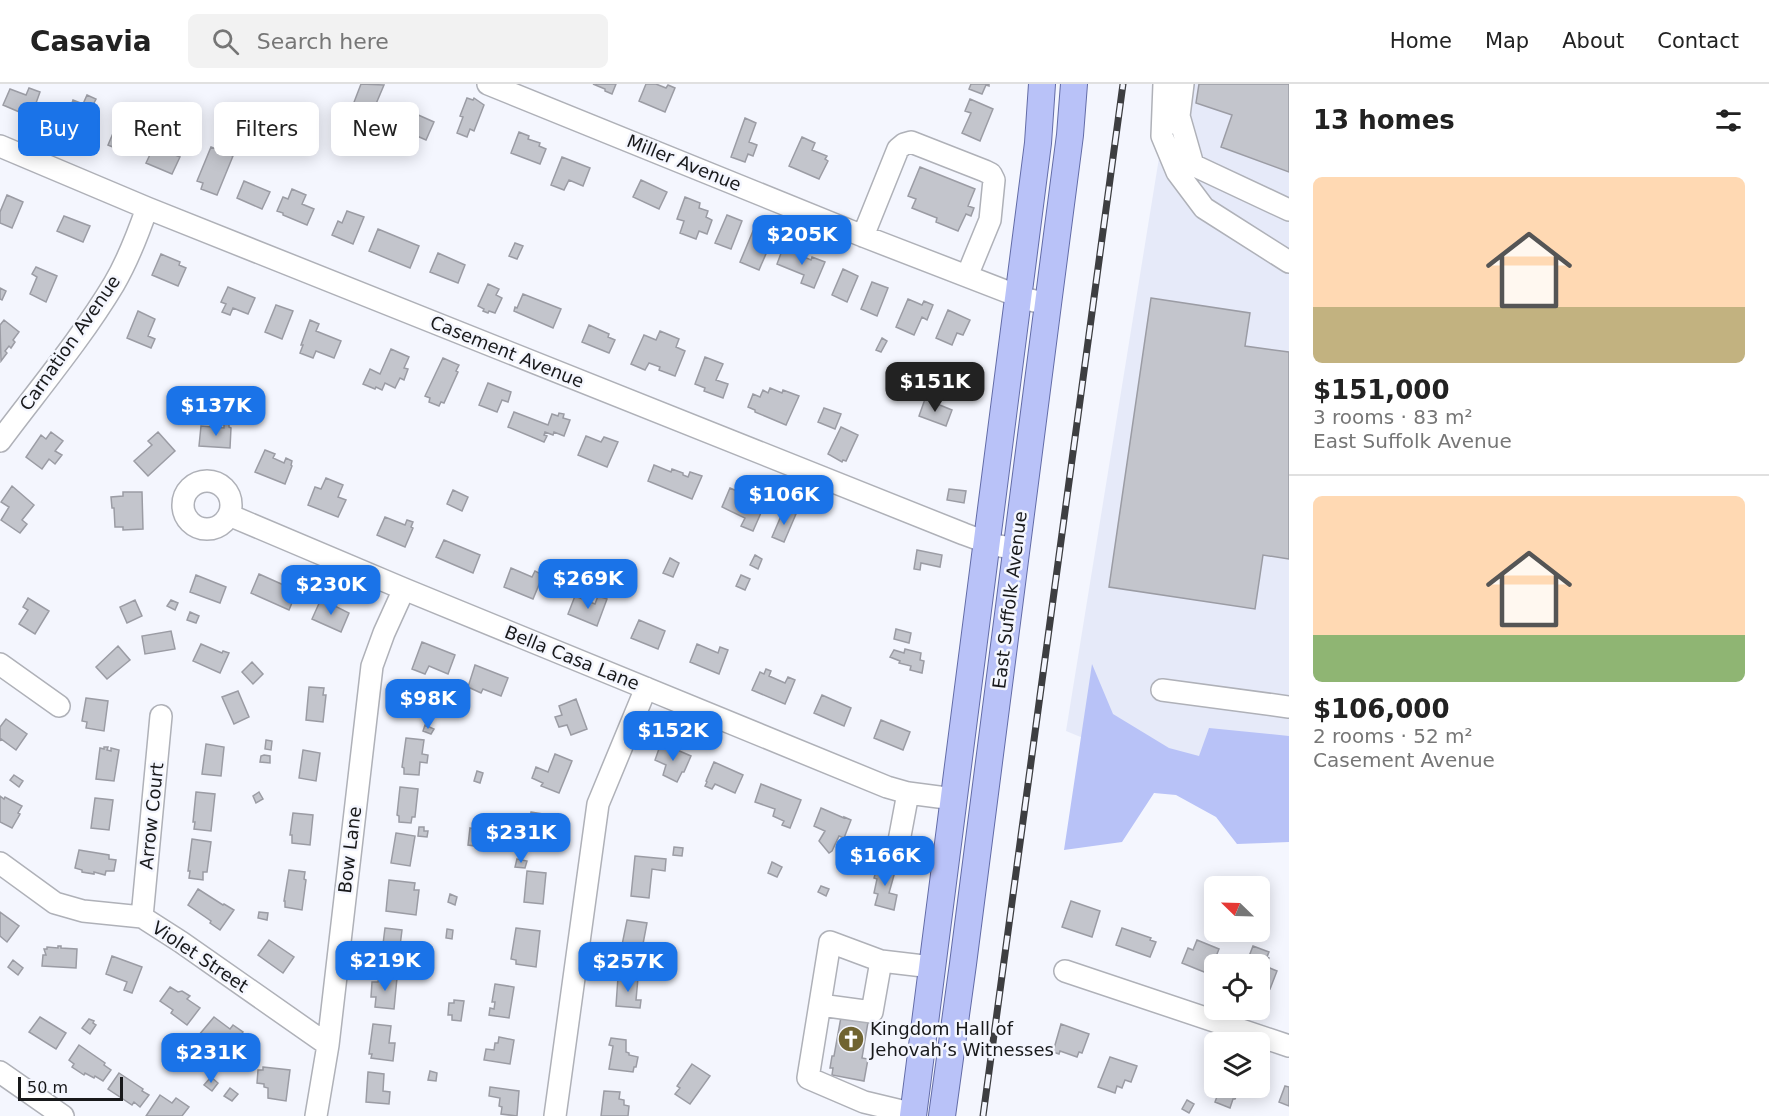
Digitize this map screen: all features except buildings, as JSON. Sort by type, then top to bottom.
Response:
[{"type":"main road","name":"East Suffolk Avenue","points":[[914,1115],[1038,143],[1042,84]]},
{"type":"main road","name":"East Suffolk Avenue","points":[[942,1116],[1070,135],[1074,84]]},
{"type":"street","name":"Miller Avenue","points":[[488,84],[863,236],[1018,296],[1048,304]]},
{"type":"street","points":[[1164,84],[1162,136],[1177,172],[1204,208],[1289,262]]},
{"type":"street","points":[[1183,84],[1179,116],[1193,165],[1289,210]]},
{"type":"street","points":[[863,236],[898,148],[903,144],[911,142],[964,162],[991,174],[994,180],[990,220],[967,276]]},
{"type":"street","name":"Casement Avenue","points":[[0,146],[147,208],[986,542],[1017,549]]},
{"type":"street","name":"Carnation Avenue","points":[[0,441],[115,282],[136,240],[147,208]]},
{"type":"street","name":"Bella Casa Lane","points":[[229,515],[886,787],[954,800]]},
{"type":"street","name":"Bow Lane","points":[[316,1116],[328,1045],[372,666],[404,589]]},
{"type":"street","points":[[0,664],[59,706]]},
{"type":"street","points":[[555,1116],[598,804],[646,688]]},
{"type":"street","points":[[1162,690],[1289,707]]},
{"type":"street","name":"Arrow Court","points":[[142,917],[161,716]]},
{"type":"street","points":[[896,857],[908,793]]},
{"type":"street","name":"Violet Street","points":[[0,863],[55,903],[83,911],[142,917],[328,1045]]},
{"type":"street","points":[[914,1115],[864,1102],[808,1078],[830,942],[881,961],[932,967]]},
{"type":"street","points":[[820,1005],[872,1012],[881,961]]},
{"type":"street","points":[[1065,971],[1289,1046]]},
{"type":"street","points":[[0,1072],[63,1116]]},
{"type":"shaded area","points":[[1171,84],[1289,84],[1289,822],[1066,731]]},
{"type":"shaded area","points":[[1092,664],[1113,714],[1169,748],[1199,756],[1209,728],[1289,736],[1289,842],[1237,844],[1216,817],[1176,795],[1154,793],[1122,842],[1064,850]]},
{"type":"railway","points":[[983,1116],[1123,84]]},
{"type":"place","name":"Kingdom Hall of Jehovah’s Witnesses","points":[[851,1039]]}]
